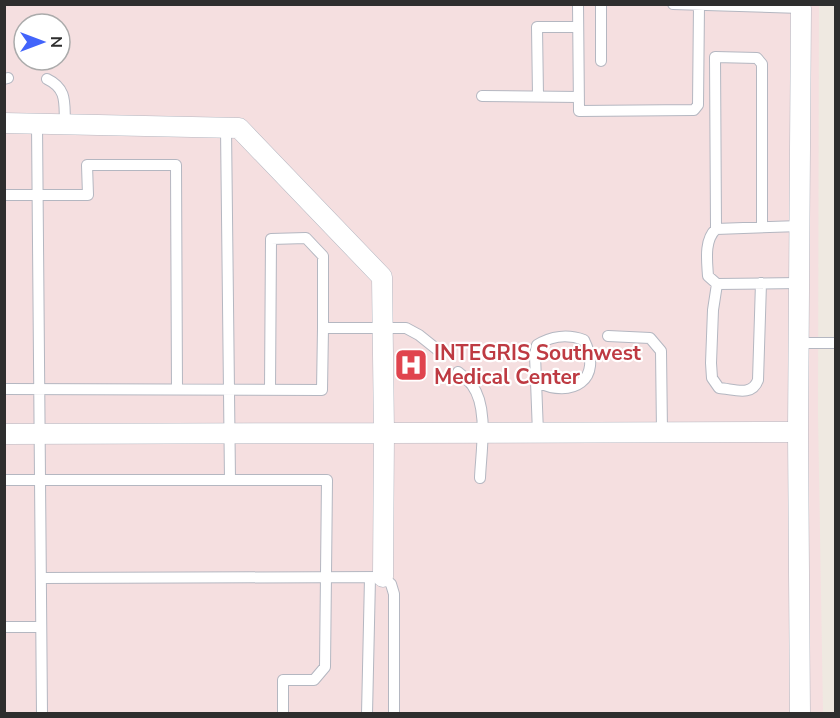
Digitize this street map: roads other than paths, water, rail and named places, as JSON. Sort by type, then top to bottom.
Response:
[{"type":"street","points":[[800,714],[798,432],[801,6]]},
{"type":"street","points":[[4,123],[239,128],[382,277],[384,433],[376,577]]},
{"type":"street","points":[[4,434],[798,432]]},
{"type":"lane","points":[[578,4],[579,111],[694,110],[698,105],[699,5]]},
{"type":"lane","points":[[602,4],[602,61]]},
{"type":"lane","points":[[673,4],[801,6]]},
{"type":"lane","points":[[538,96],[537,27],[578,27]]},
{"type":"lane","points":[[716,229],[715,57],[757,58],[762,64],[762,227]]},
{"type":"lane","points":[[46,79],[58,84],[63,96],[64,124]]},
{"type":"lane","points":[[482,96],[579,97]]},
{"type":"lane","points":[[37,124],[42,714]]},
{"type":"lane","points":[[226,128],[230,480]]},
{"type":"lane","points":[[4,195],[88,195],[87,165],[176,165],[177,389]]},
{"type":"lane","points":[[799,283],[717,284],[708,276],[706,255],[711,233],[716,229],[800,226]]},
{"type":"lane","points":[[4,389],[177,389],[228,390],[270,390],[322,390],[323,256],[306,238],[271,239],[270,390]]},
{"type":"lane","points":[[717,284],[713,310],[712,378],[719,388],[749,391],[755,388],[758,380],[761,284]]},
{"type":"lane","points":[[323,328],[406,328],[439,351]]},
{"type":"lane","points":[[608,336],[650,338],[661,351],[662,432]]},
{"type":"lane","points":[[537,382],[553,388],[575,386],[584,382],[589,374],[590,361],[584,340],[576,337],[546,338],[537,345],[535,355],[538,433]]},
{"type":"lane","points":[[799,342],[836,342]]},
{"type":"lane","points":[[458,372],[472,386],[480,401],[483,417],[480,478]]},
{"type":"lane","points":[[4,480],[327,480],[325,667],[314,680],[283,680],[283,714]]},
{"type":"lane","points":[[368,714],[376,577]]},
{"type":"lane","points":[[41,578],[376,577],[391,584],[394,594],[394,714]]},
{"type":"lane","points":[[4,627],[41,627]]},
{"type":"place","name":"INTEGRIS Southwest Medical Center","points":[[411,365]]}]
